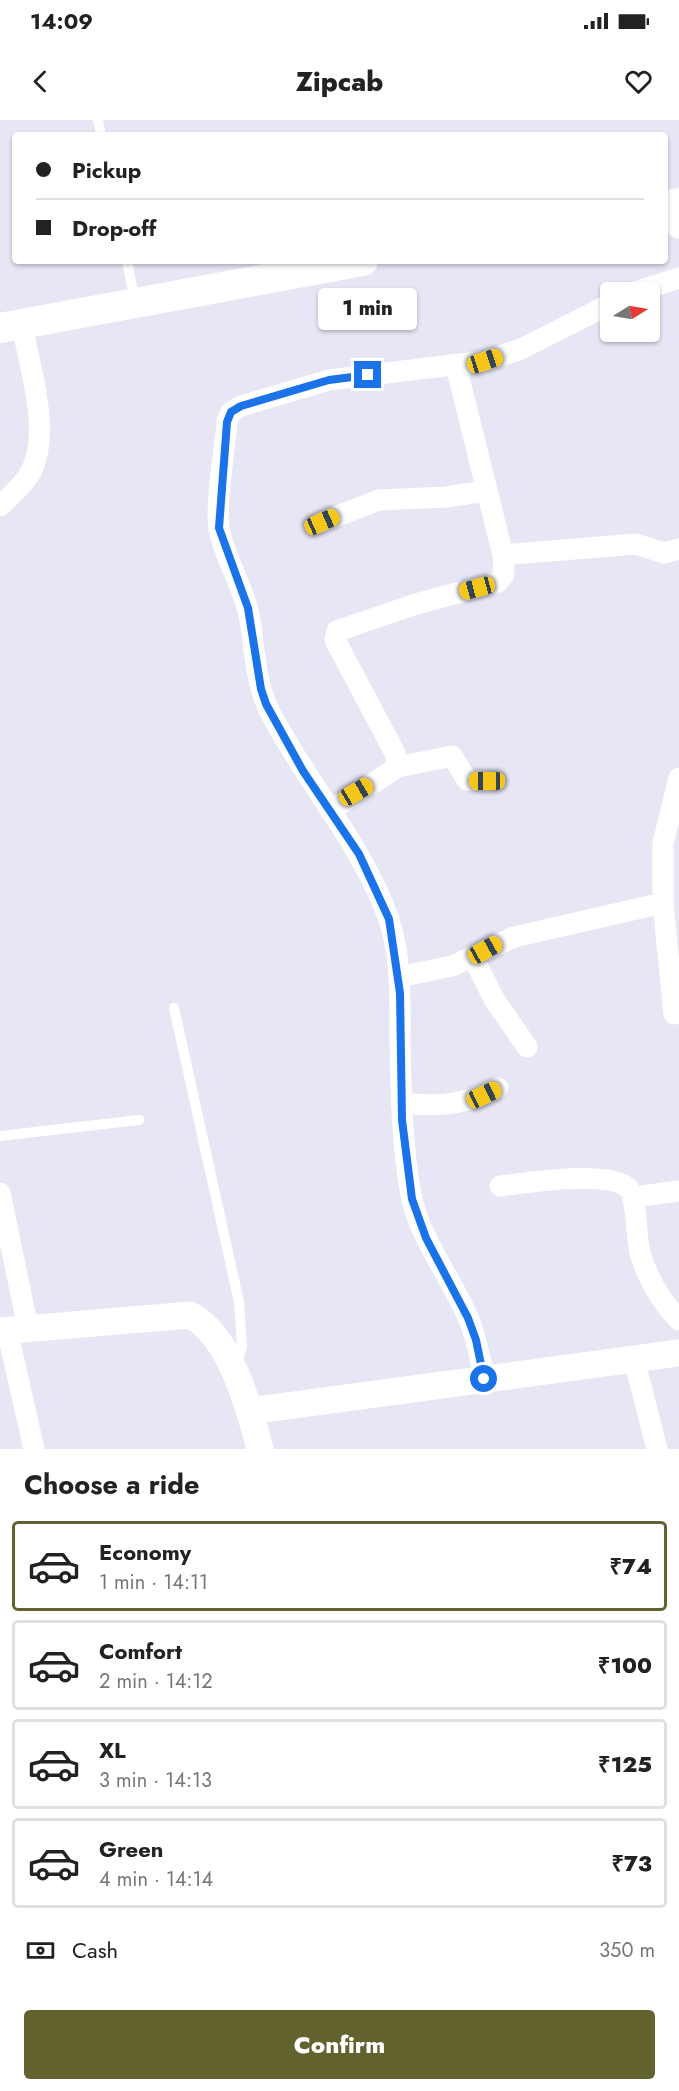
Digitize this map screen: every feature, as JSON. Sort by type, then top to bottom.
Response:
[{"type":"main road","points":[[11,326],[347,264]]},
{"type":"street","points":[[660,284],[679,278]]},
{"type":"street","points":[[484,1379],[476,1340],[468,1318],[426,1238],[412,1199],[404,1152],[401,1103],[399,977],[389,919],[373,879],[303,771],[268,710],[261,689],[248,608],[219,528],[227,422],[231,412],[241,406],[329,380],[485,361],[521,349],[600,309]]},
{"type":"street","points":[[0,506],[24,482],[33,468],[39,447],[40,426],[11,326]]},
{"type":"street","points":[[398,766],[395,753],[335,640],[335,633],[378,615],[498,582],[504,574],[503,555],[456,366]]},
{"type":"street","points":[[322,522],[379,500],[446,497],[486,491]]},
{"type":"street","points":[[503,555],[636,544],[664,552],[679,549]]},
{"type":"street","points":[[330,811],[398,766],[452,756],[467,780],[487,781]]},
{"type":"street","points":[[674,1014],[663,903],[663,843],[679,778]]},
{"type":"street","points":[[399,977],[452,966],[514,938],[663,903]]},
{"type":"street","points":[[473,957],[494,999],[527,1047]]},
{"type":"street","points":[[401,1103],[451,1105],[470,1101],[498,1088]]},
{"type":"street","points":[[500,1186],[591,1179],[624,1184],[630,1188],[634,1197],[635,1229],[640,1254],[653,1286],[679,1320]]},
{"type":"street","points":[[634,1197],[679,1191]]},
{"type":"street","points":[[0,1193],[12,1330],[34,1449]]},
{"type":"street","points":[[12,1330],[190,1315],[204,1322],[219,1339],[250,1411],[260,1449]]},
{"type":"street","points":[[250,1411],[679,1353]]},
{"type":"street","points":[[634,1359],[650,1446]]},
{"type":"lane","points":[[128,264],[136,303]]},
{"type":"lane","points":[[174,1008],[239,1302],[242,1347],[233,1371]]},
{"type":"lane","points":[[0,1136],[139,1120]]},
{"type":"route","points":[[368,375],[329,380],[241,406],[231,412],[227,422],[218,516],[219,528],[248,608],[261,689],[266,704],[303,771],[359,854],[373,879],[389,919],[400,993],[401,1103],[404,1152],[412,1199],[426,1238],[468,1318],[476,1340],[484,1379]]}]
